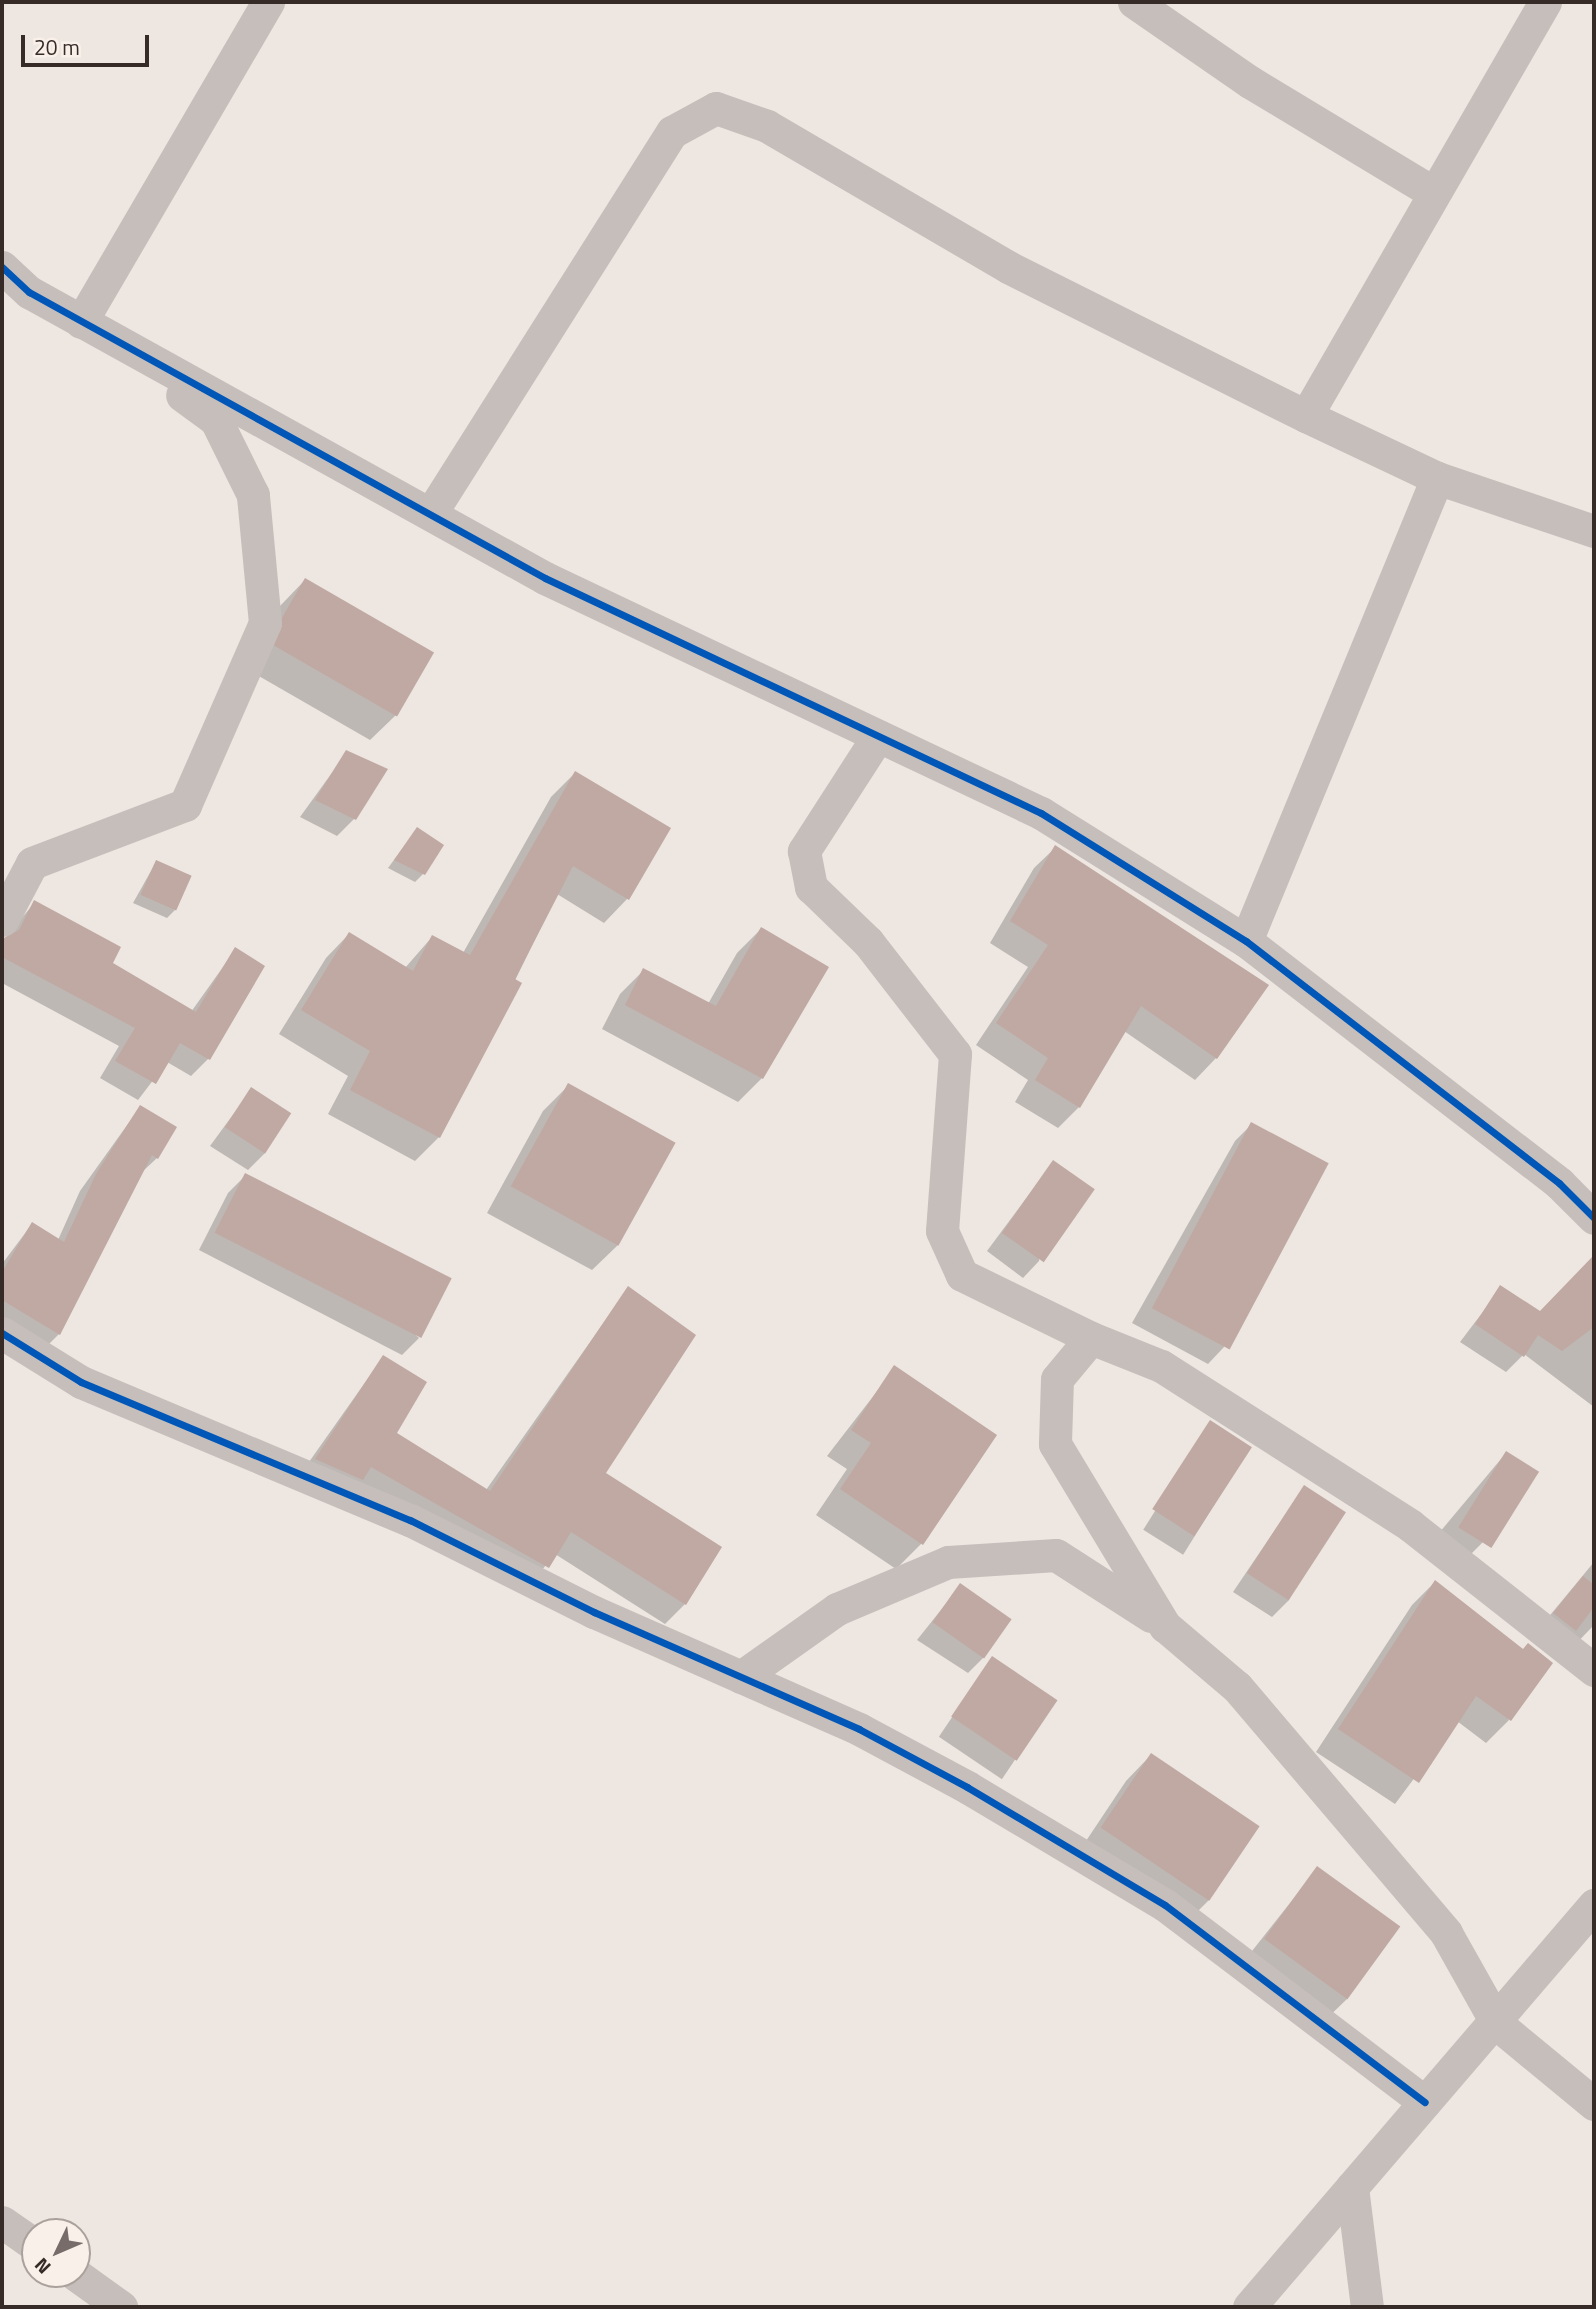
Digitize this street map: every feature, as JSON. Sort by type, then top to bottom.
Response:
[{"type":"street","points":[[81,322],[268,2]]},
{"type":"street","points":[[1134,2],[1250,82],[1434,193]]},
{"type":"street","points":[[1306,416],[1545,2]]},
{"type":"street","points":[[431,513],[672,132],[716,108],[767,126],[1008,267],[1306,416],[1437,478],[1594,531]]},
{"type":"street","points":[[2,267],[29,292],[81,322],[545,578],[1041,814],[1246,941],[1559,1183],[1594,1218]]},
{"type":"street","points":[[2,920],[32,863],[185,805],[265,623],[253,495],[216,420],[81,322]]},
{"type":"street","points":[[1246,941],[1437,478]]},
{"type":"street","points":[[878,736],[804,851],[811,887],[868,942],[955,1054],[942,1231],[962,1275],[1091,1338],[1161,1366],[1410,1525],[1594,1670]]},
{"type":"street","points":[[2,1333],[81,1382],[410,1520],[968,1787],[1165,1905],[1425,2102]]},
{"type":"street","points":[[1091,1338],[1057,1379],[1055,1444],[1165,1626]]},
{"type":"street","points":[[741,1677],[837,1609],[948,1562],[1056,1555],[1165,1626],[1237,1687],[1446,1933],[1497,2024],[1594,2104]]},
{"type":"street","points":[[1249,2307],[1425,2102],[1497,2024],[1594,1905]]},
{"type":"street","points":[[1352,2187],[1367,2307]]},
{"type":"street","points":[[2,2222],[21,2235]]},
{"type":"street","points":[[91,2285],[121,2307]]},
{"type":"building","points":[[305,578],[434,652],[397,717],[268,642]]},
{"type":"building","points":[[346,750],[388,769],[356,820],[315,800]]},
{"type":"building","points":[[575,771],[671,828],[629,900],[573,866],[515,979],[522,983],[440,1138],[350,1090],[370,1051],[301,1010],[349,932],[413,971],[432,935],[470,955]]},
{"type":"building","points":[[417,827],[444,845],[425,875],[394,860]]},
{"type":"building","points":[[1055,845],[1269,985],[1217,1059],[1141,1006],[1080,1108],[1035,1080],[1048,1058],[996,1023],[1048,945],[1010,921]]},
{"type":"building","points":[[156,860],[192,876],[176,911],[141,895]]},
{"type":"building","points":[[34,900],[121,947],[113,963],[196,1012],[235,947],[265,966],[210,1060],[180,1043],[156,1084],[115,1061],[135,1028],[2,957],[2,939],[19,930]]},
{"type":"building","points":[[761,927],[829,967],[763,1079],[625,1005],[643,968],[716,1006]]},
{"type":"building","points":[[568,1083],[676,1143],[618,1246],[511,1186]]},
{"type":"building","points":[[251,1087],[291,1113],[265,1153],[225,1127]]},
{"type":"building","points":[[140,1105],[177,1127],[158,1159],[152,1155],[60,1335],[2,1300],[2,1272],[32,1222],[64,1242],[96,1174]]},
{"type":"building","points":[[1251,1122],[1329,1163],[1230,1350],[1152,1308]]},
{"type":"building","points":[[1053,1160],[1095,1189],[1044,1262],[1002,1233]]},
{"type":"building","points":[[245,1173],[452,1278],[421,1338],[215,1233]]},
{"type":"building","points":[[1594,1255],[1594,1327],[1562,1351],[1538,1335],[1524,1357],[1475,1324],[1500,1285],[1540,1311]]},
{"type":"building","points":[[628,1286],[696,1335],[606,1473],[722,1547],[686,1605],[571,1532],[549,1568],[371,1467],[363,1480],[315,1459],[383,1355],[427,1382],[397,1433],[490,1491]]},
{"type":"building","points":[[894,1365],[997,1435],[923,1545],[840,1489],[871,1443],[851,1430]]},
{"type":"building","points":[[1210,1420],[1252,1447],[1194,1536],[1152,1509]]},
{"type":"building","points":[[1506,1451],[1539,1472],[1491,1548],[1458,1527]]},
{"type":"building","points":[[1304,1485],[1346,1512],[1289,1600],[1247,1573]]},
{"type":"building","points":[[1583,1576],[1594,1585],[1594,1607],[1576,1631],[1553,1613]]},
{"type":"building","points":[[1435,1580],[1523,1649],[1528,1643],[1553,1663],[1511,1721],[1476,1696],[1419,1783],[1338,1729]]},
{"type":"building","points":[[960,1583],[1012,1619],[984,1658],[932,1622]]},
{"type":"building","points":[[992,1656],[1057,1700],[1017,1761],[951,1717]]},
{"type":"building","points":[[1151,1753],[1260,1826],[1209,1901],[1101,1828]]},
{"type":"building","points":[[1317,1866],[1400,1927],[1347,1999],[1264,1939]]},
{"type":"cycle path","points":[[2,267],[29,292],[545,578],[1041,813],[1246,941],[1559,1183],[1594,1218]]},
{"type":"cycle path","points":[[2,1333],[81,1382],[410,1520],[594,1612],[859,1729],[967,1787],[1165,1905],[1425,2102]]}]
